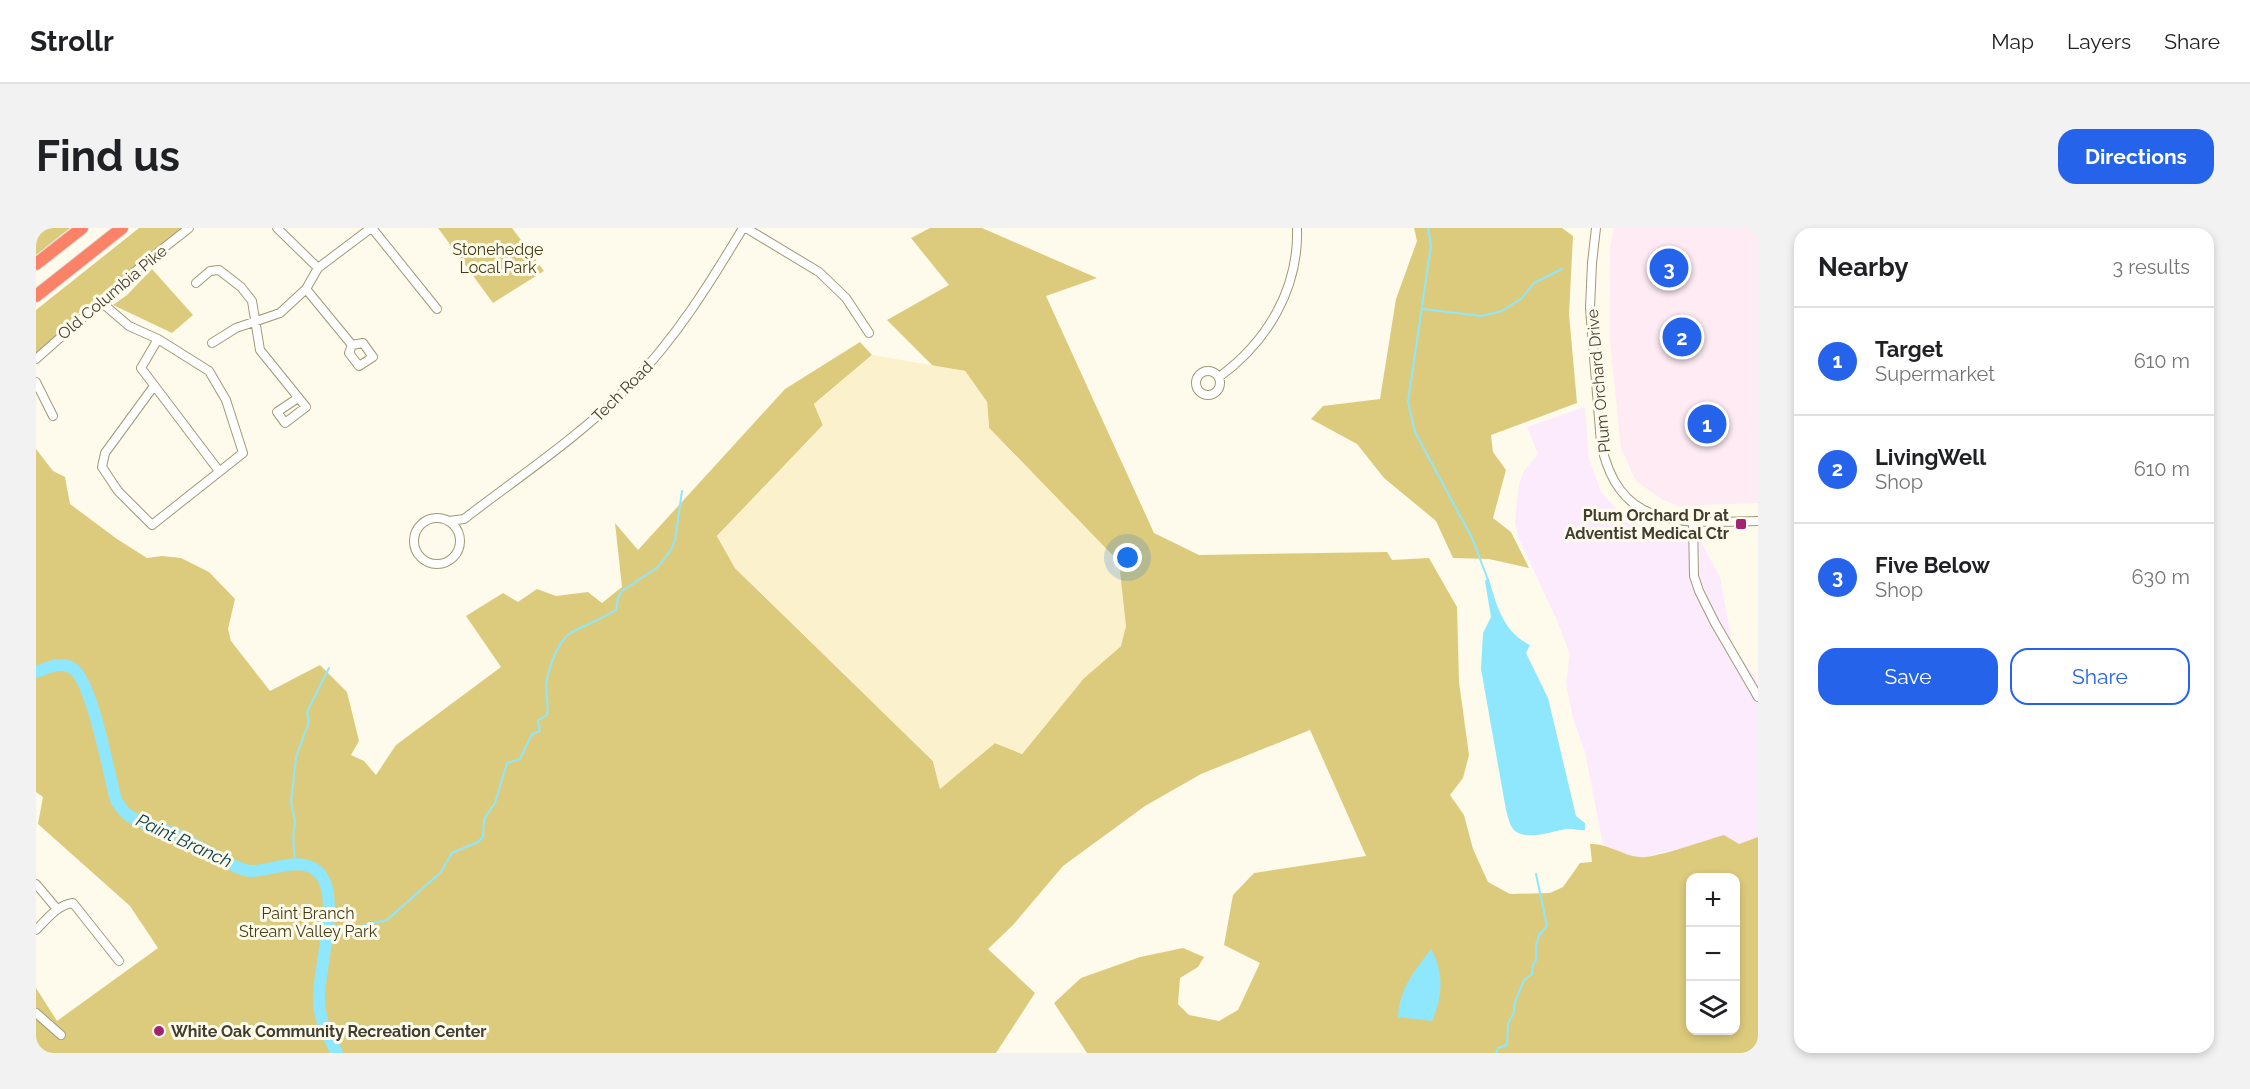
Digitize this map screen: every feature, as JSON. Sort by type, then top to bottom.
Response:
[{"type":"highway","points":[[36,264],[82,228]]},
{"type":"highway","points":[[36,296],[122,228]]},
{"type":"street","name":"Old Columbia Pike","points":[[36,359],[146,262],[189,228]]},
{"type":"street","points":[[277,228],[318,268]]},
{"type":"street","points":[[212,343],[236,328],[280,313],[306,289],[318,268],[371,228],[437,309]]},
{"type":"street","points":[[744,228],[819,272],[846,298],[870,333]]},
{"type":"street","name":"Tech Road","points":[[464,519],[459,548],[450,560],[434,563],[418,554],[414,542],[419,527],[424,522],[433,518],[449,521],[464,519],[593,420],[631,384],[690,313],[744,228]]},
{"type":"street","points":[[1219,377],[1238,363],[1252,348],[1281,308],[1295,260],[1297,228]]},
{"type":"street","name":"Plum Orchard Drive","points":[[1596,228],[1590,308],[1601,443],[1605,464],[1620,491],[1653,516],[1693,522],[1758,521]]},
{"type":"street","points":[[195,283],[210,271],[219,270],[241,287],[252,301],[260,350],[298,398]]},
{"type":"street","points":[[306,289],[352,345]]},
{"type":"street","points":[[101,302],[129,326],[159,339],[209,371],[226,400],[243,453],[152,525],[117,491],[102,467],[105,453],[154,386]]},
{"type":"street","points":[[159,339],[141,368],[219,471]]},
{"type":"street","points":[[36,382],[53,416]]},
{"type":"street","points":[[449,521],[460,535]]},
{"type":"street","points":[[1693,522],[1694,576],[1699,591],[1758,697]]},
{"type":"street","points":[[36,884],[57,909]]},
{"type":"street","points":[[36,930],[57,909],[64,904],[73,903],[119,961]]},
{"type":"street","points":[[36,1013],[61,1035]]},
{"type":"shaded area","points":[[1614,228],[1758,228],[1758,503],[1678,506],[1660,498],[1636,481],[1621,448],[1610,340],[1610,249]]},
{"type":"shaded area","points":[[1585,407],[1589,459],[1601,492],[1626,519],[1668,539],[1700,540],[1720,577],[1733,647],[1758,681],[1758,837],[1739,844],[1665,852],[1641,858],[1619,852],[1603,844],[1585,752],[1573,718],[1566,683],[1570,654],[1556,618],[1518,537],[1515,523],[1519,485],[1524,471],[1538,454],[1527,427]]},
{"type":"green space","points":[[36,228],[70,228],[36,255]]},
{"type":"green space","points":[[139,228],[183,228],[83,309],[36,355],[36,310]]},
{"type":"green space","name":"Stonehedge Local Park","points":[[438,228],[512,228],[544,271],[493,303]]},
{"type":"green space","name":"Paint Branch Stream Valley Park","points":[[930,228],[982,228],[1097,278],[1046,296],[1154,533],[1199,555],[1387,552],[1392,560],[1429,558],[1457,607],[1459,682],[1469,755],[1463,778],[1450,795],[1464,815],[1473,849],[1488,882],[1510,894],[1550,893],[1563,887],[1580,863],[1592,862],[1590,844],[1603,845],[1632,856],[1646,857],[1724,835],[1739,844],[1758,837],[1758,1053],[1087,1053],[1054,1003],[1081,978],[1140,957],[1183,948],[1204,957],[1198,967],[1180,978],[1178,1004],[1189,1015],[1219,1021],[1238,1010],[1260,963],[1224,945],[1233,895],[1254,873],[1366,856],[1310,730],[1201,774],[1145,806],[1063,866],[1013,925],[988,949],[1035,993],[996,1053],[36,1053],[36,988],[57,1021],[158,948],[130,906],[38,824],[43,797],[36,792],[36,449],[53,471],[65,477],[70,504],[117,539],[147,558],[162,556],[181,558],[209,572],[235,599],[228,629],[231,641],[270,691],[320,665],[347,692],[359,741],[351,755],[364,761],[376,775],[396,745],[501,667],[466,616],[503,593],[518,602],[537,589],[556,596],[588,592],[602,603],[622,587],[615,523],[638,550],[785,389],[860,342],[872,355],[814,404],[823,425],[717,536],[735,568],[933,761],[940,788],[995,743],[1022,754],[1084,678],[1121,646],[1119,562],[989,428],[987,402],[965,371],[933,366],[887,320],[949,285],[911,238]]},
{"type":"green space","points":[[1414,228],[1562,228],[1573,236],[1569,314],[1577,403],[1491,435],[1493,452],[1506,470],[1493,518],[1511,532],[1529,568],[1489,559],[1453,558],[1436,521],[1384,478],[1357,444],[1311,419],[1323,406],[1380,399],[1396,299],[1417,241]]},
{"type":"green space","points":[[152,269],[193,315],[172,333],[113,305],[127,295]]},
{"type":"sand","points":[[872,355],[965,371],[987,402],[989,428],[1119,562],[1126,626],[1121,646],[1084,678],[1022,754],[995,743],[940,789],[933,761],[735,568],[717,536],[823,425],[814,404]]},
{"type":"water","points":[[1489,579],[1498,608],[1507,626],[1521,640],[1530,645],[1526,653],[1548,698],[1576,816],[1585,823],[1585,830],[1568,829],[1527,835],[1515,831],[1509,822],[1481,669],[1483,633],[1491,617],[1485,581]]},
{"type":"water","points":[[1431,949],[1440,975],[1440,993],[1432,1021],[1398,1017],[1405,988]]},
{"type":"waterway","points":[[1428,228],[1431,245],[1408,402],[1415,432],[1472,538],[1488,580]]},
{"type":"waterway","points":[[1422,309],[1482,316],[1502,311],[1522,298],[1534,283],[1562,269]]},
{"type":"waterway","points":[[328,924],[339,927],[342,932],[350,933],[357,927],[387,920],[441,872],[452,853],[478,842],[483,837],[484,819],[495,803],[507,763],[520,759],[532,734],[540,731],[538,720],[547,715],[547,680],[558,648],[563,640],[574,631],[616,610],[622,591],[658,567],[671,550],[675,540],[682,491]]},
{"type":"waterway","name":"Paint Branch","points":[[36,672],[63,665],[72,668],[79,676],[93,708],[116,800],[122,810],[129,815],[143,823],[178,835],[243,870],[252,871],[295,864],[311,867],[318,872],[325,883],[329,915],[319,1002],[325,1029],[337,1053]]},
{"type":"waterway","points":[[295,865],[293,837],[295,821],[291,803],[296,757],[309,722],[307,712],[329,668]]},
{"type":"waterway","points":[[1496,1053],[1498,1048],[1507,1045],[1508,1024],[1514,1012],[1515,1002],[1524,980],[1532,974],[1539,935],[1547,926],[1536,874]]},
{"type":"place","name":"Five Below","points":[[1669,268]]},
{"type":"place","name":"LivingWell","points":[[1682,337]]},
{"type":"place","name":"Target","points":[[1707,424]]},
{"type":"place","name":"Plum Orchard Dr at Adventist Medical Ctr","points":[[1741,524]]},
{"type":"place","name":"White Oak Community Recreation Center","points":[[159,1031]]}]
